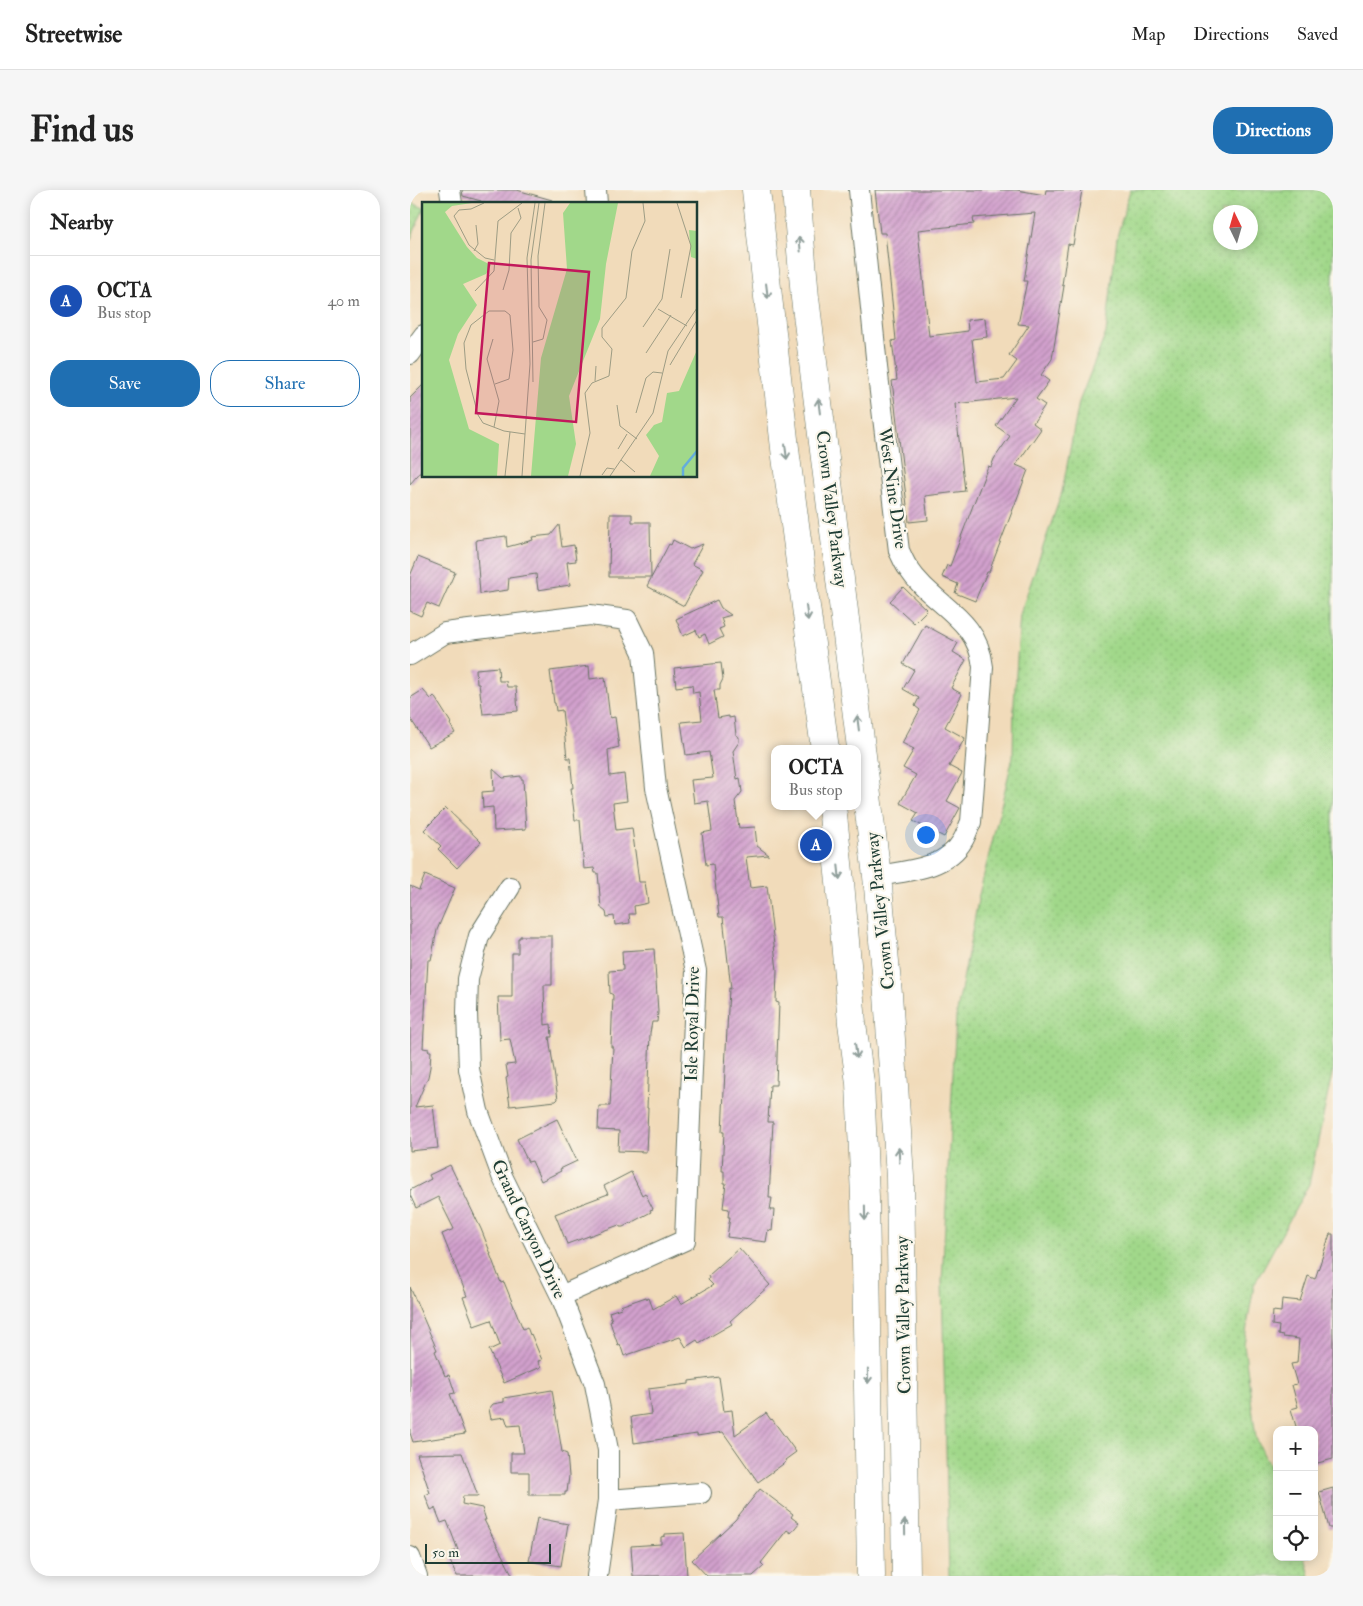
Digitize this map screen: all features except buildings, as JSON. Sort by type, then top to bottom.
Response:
[{"type":"main road","points":[[756,190],[785,448],[824,739],[841,745]]},
{"type":"main road","name":"Crown Valley Parkway","points":[[796,190],[805,298],[861,745]]},
{"type":"main road","name":"Crown Valley Parkway","points":[[861,748],[877,876],[888,994],[900,1177],[906,1576]]},
{"type":"main road","name":"Crown Valley Parkway","points":[[832,810],[852,1023],[860,1083],[865,1197],[871,1576]]},
{"type":"main road","points":[[850,810],[859,860],[877,876],[863,897],[870,999],[852,1023]]},
{"type":"street","name":"West Nine Drive","points":[[859,190],[877,367],[899,551],[918,581],[966,625],[976,639],[982,654],[983,667],[970,822],[962,842],[948,857],[925,867],[877,876]]},
{"type":"street","points":[[410,354],[422,338]]},
{"type":"street","name":"Isle Royal Drive","points":[[410,655],[445,633],[590,616],[627,620],[643,653],[656,788],[696,971],[686,1240],[561,1296]]},
{"type":"street","name":"Grand Canyon Drive","points":[[510,887],[480,936],[468,979],[469,1069],[478,1111],[502,1176],[561,1296],[595,1384],[608,1450],[608,1500],[598,1576]]},
{"type":"street","points":[[608,1500],[702,1493]]},
{"type":"street","points":[[410,1557],[417,1576]]},
{"type":"green space","points":[[1130,190],[1333,190],[1333,1069],[1309,1184],[1254,1285],[1244,1344],[1256,1438],[1273,1474],[1273,1561],[1306,1561],[1310,1576],[949,1576],[942,1281],[956,1017],[979,895],[1013,757],[1014,703],[1020,614],[1062,492],[1079,402],[1106,333],[1117,237]]},
{"type":"green space","points":[[410,202],[422,207],[422,213],[410,241]]},
{"type":"place","name":"OCTA","points":[[816,845]]}]
